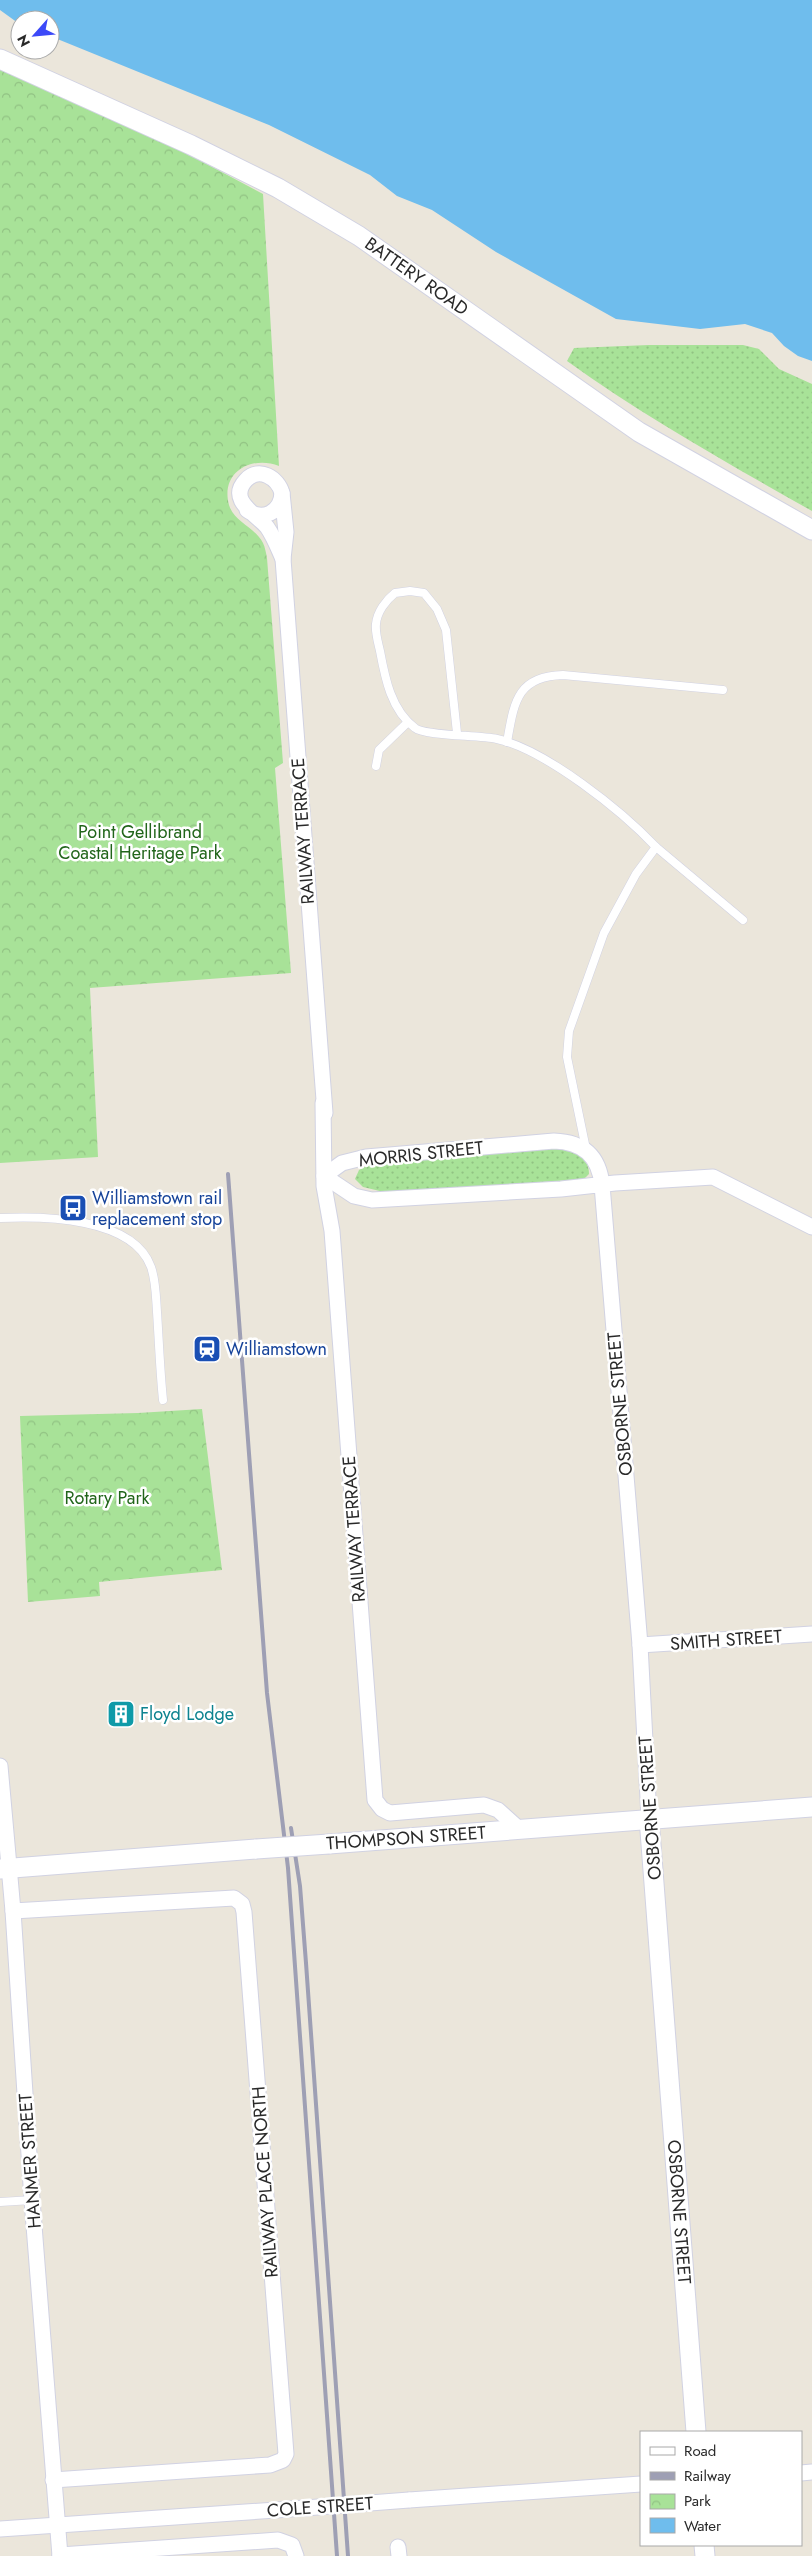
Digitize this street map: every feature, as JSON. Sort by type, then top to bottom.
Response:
[{"type":"street","name":"BATTERY ROAD","points":[[0,59],[191,145],[278,188],[358,236],[639,432],[812,530]]},
{"type":"street","points":[[260,474],[270,476],[278,483],[282,493],[278,507],[270,513],[256,515],[247,510],[240,496],[243,486],[250,477],[260,474]]},
{"type":"street","name":"RAILWAY TERRACE","points":[[282,493],[286,532],[283,558],[323,1103],[324,1176],[332,1231],[376,1800],[382,1809],[390,1813],[484,1806],[498,1810],[518,1828]]},
{"type":"street","name":"RAILWAY TERRACE","points":[[247,510],[266,526],[283,558]]},
{"type":"street","name":"RAILWAY TERRACE","points":[[323,1103],[333,1154],[343,1158],[366,1157]]},
{"type":"street","name":"MORRIS STREET","points":[[586,1149],[568,1142],[554,1142],[366,1157],[338,1165],[324,1176],[354,1196],[386,1201],[712,1177],[812,1227]]},
{"type":"street","points":[[586,1149],[598,1166],[602,1185]]},
{"type":"street","name":"OSBORNE STREET","points":[[602,1185],[640,1646],[649,1818],[696,2431]]},
{"type":"street","name":"SMITH STREET","points":[[640,1646],[812,1634]]},
{"type":"street","name":"HANMER STREET","points":[[0,1766],[4,1869],[13,1911],[32,2200],[60,2556]]},
{"type":"street","name":"THOMPSON STREET","points":[[4,1869],[474,1834],[518,1828],[812,1807]]},
{"type":"street","name":"RAILWAY PLACE NORTH","points":[[13,1911],[234,1898],[242,1904],[286,2454],[283,2460],[270,2465],[53,2480]]},
{"type":"street","name":"COLE STREET","points":[[0,2529],[640,2484]]},
{"type":"street","points":[[60,2556],[278,2540],[292,2545],[296,2556]]},
{"type":"lane","points":[[457,733],[446,630],[430,598],[424,593],[401,591],[393,594],[380,612],[376,627],[388,690],[408,722],[422,732],[457,733],[507,742],[537,755],[562,770],[640,832],[744,920]]},
{"type":"lane","points":[[507,742],[517,697],[525,687],[544,676],[563,675],[723,690]]},
{"type":"lane","points":[[376,766],[379,750],[408,722]]},
{"type":"lane","points":[[586,1149],[567,1057],[569,1031],[604,933],[636,874],[656,847]]},
{"type":"lane","points":[[0,1218],[48,1217],[92,1224],[118,1235],[144,1254],[154,1275],[163,1400]]},
{"type":"lane","points":[[0,2202],[32,2200]]},
{"type":"green space","name":"Point Gellibrand Coastal Heritage Park","points":[[0,64],[107,111],[263,194],[279,466],[259,463],[240,469],[229,483],[227,493],[229,505],[235,516],[259,537],[264,545],[267,558],[283,763],[275,768],[291,973],[90,988],[98,1157],[0,1163]]},
{"type":"green space","points":[[649,345],[743,345],[759,349],[779,369],[812,384],[812,511],[657,421],[567,361],[574,348]]},
{"type":"green space","points":[[547,1148],[568,1150],[580,1156],[588,1167],[589,1174],[584,1179],[388,1193],[363,1187],[355,1179],[359,1170],[372,1163]]},
{"type":"green space","name":"Rotary Park","points":[[202,1409],[222,1570],[99,1582],[100,1596],[28,1602],[20,1416],[138,1413]]},
{"type":"water","points":[[0,0],[812,0],[812,361],[798,356],[784,346],[772,333],[745,324],[700,329],[616,319],[496,252],[432,210],[397,196],[370,175],[269,125],[60,40],[60,10],[10,10],[10,17],[0,10]]},
{"type":"railway","points":[[228,1174],[267,1693],[288,1868],[337,2556]]},
{"type":"railway","points":[[291,1828],[300,1886],[348,2556]]},
{"type":"place","name":"Williamstown rail replacement stop","points":[[73,1208]]},
{"type":"place","name":"Williamstown","points":[[207,1349]]},
{"type":"place","name":"Floyd Lodge","points":[[121,1714]]}]
